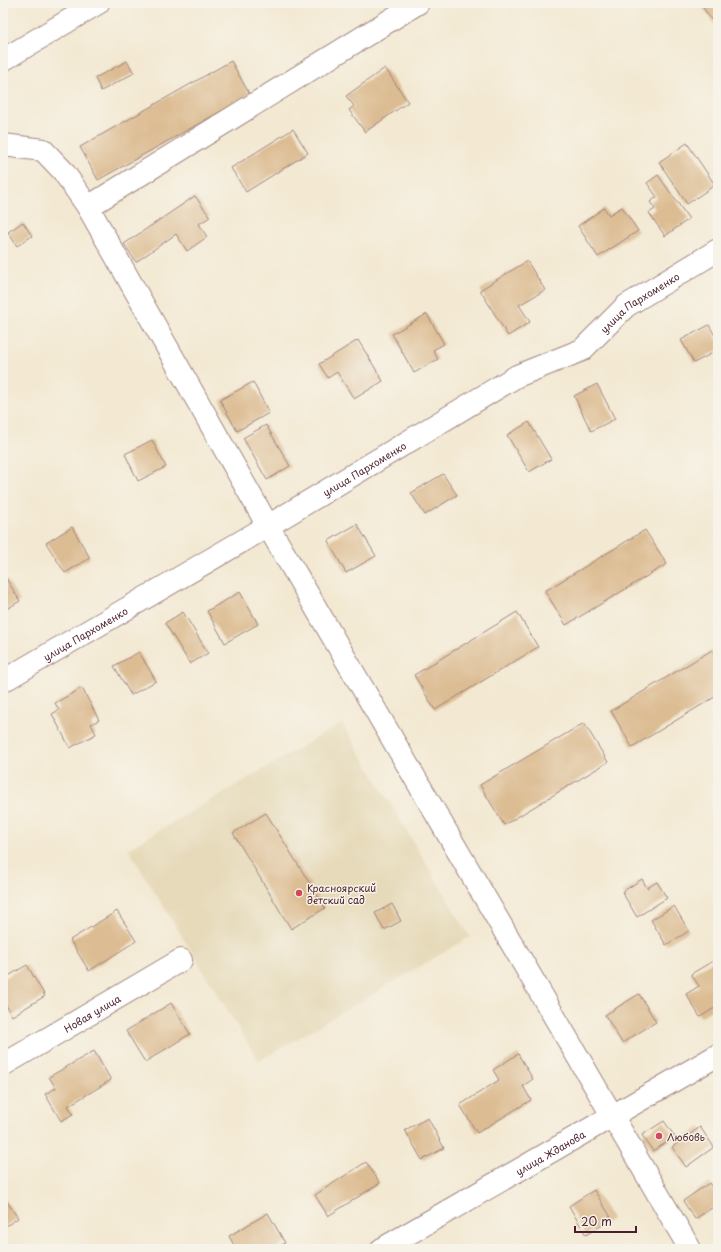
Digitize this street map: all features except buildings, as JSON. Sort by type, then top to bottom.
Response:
[{"type":"street","points":[[3,60],[98,3]]},
{"type":"street","points":[[88,207],[418,3]]},
{"type":"street","points":[[3,145],[43,150],[64,171],[88,207],[268,526],[690,1249]]},
{"type":"street","name":"улица Пархоменко","points":[[3,681],[268,526],[517,376],[582,350],[626,306],[718,250]]},
{"type":"street","name":"Новая улица","points":[[3,1065],[181,960]]},
{"type":"street","name":"улица Жданова","points":[[382,1249],[718,1055]]},
{"type":"shaded area","name":"Красноярский детский сад","points":[[342,723],[470,937],[259,1061],[128,849]]},
{"type":"place","name":"Красноярский детский сад","points":[[299,893]]},
{"type":"place","name":"Любовь","points":[[659,1136]]}]
